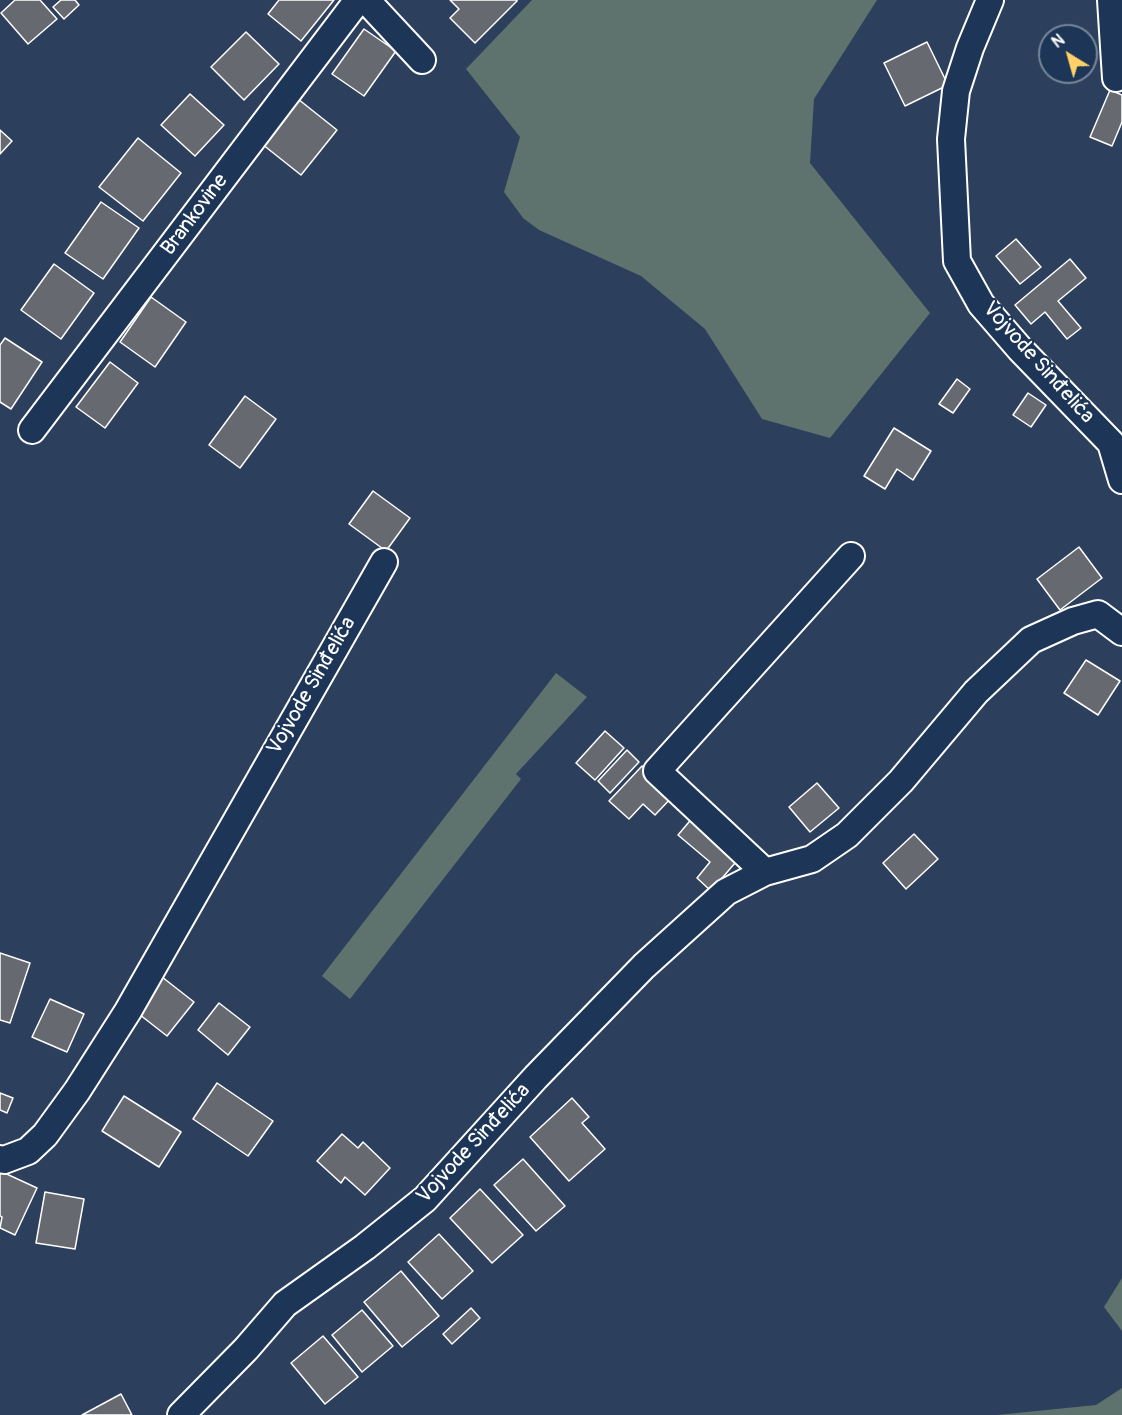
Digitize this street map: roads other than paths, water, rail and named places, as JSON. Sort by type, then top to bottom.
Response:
[{"type":"street","name":"Brankovine","points":[[32,430],[358,0]]},
{"type":"street","points":[[366,0],[422,60]]},
{"type":"street","name":"Vojvode Sinđelića","points":[[990,0],[970,48],[956,91],[951,139],[957,261],[981,304],[1020,349],[1111,443],[1122,480]]},
{"type":"street","points":[[1111,0],[1116,78]]},
{"type":"street","points":[[765,872],[657,771],[851,556]]},
{"type":"street","name":"Vojvode Sinđelića","points":[[0,1159],[4,1160],[28,1151],[45,1136],[77,1091],[128,1011],[384,562]]},
{"type":"street","name":"Vojvode Sinđelića","points":[[181,1415],[246,1349],[285,1304],[365,1246],[424,1199],[536,1077],[644,966],[726,892],[765,872],[812,859],[848,835],[901,781],[976,692],[1031,640],[1073,621],[1098,614],[1122,632]]}]
